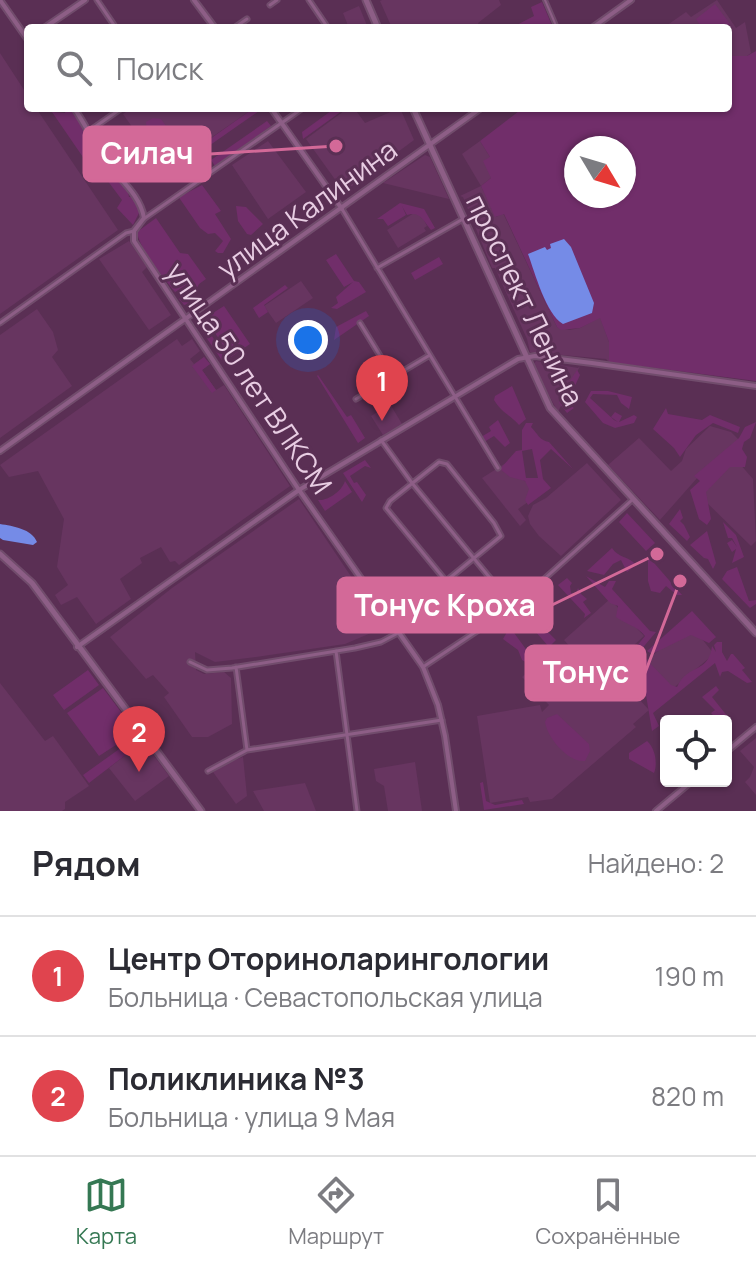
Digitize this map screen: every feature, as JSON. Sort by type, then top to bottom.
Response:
[{"type":"main road","points":[[366,0],[376,24]]},
{"type":"main road","name":"проспект Ленина","points":[[415,112],[550,408],[756,633]]},
{"type":"main road","points":[[0,554],[25,575],[201,811]]},
{"type":"street","points":[[0,0],[24,34]]},
{"type":"street","points":[[50,24],[85,0]]},
{"type":"street","points":[[97,0],[113,24]]},
{"type":"street","points":[[194,0],[212,24]]},
{"type":"street","points":[[270,5],[277,0]]},
{"type":"street","points":[[309,0],[325,24]]},
{"type":"street","points":[[545,0],[555,24]]},
{"type":"street","points":[[598,24],[631,0]]},
{"type":"street","points":[[240,24],[247,19]]},
{"type":"street","points":[[77,112],[103,157],[143,208],[144,218]]},
{"type":"street","points":[[89,131],[116,112]]},
{"type":"street","points":[[274,112],[342,209],[498,468]]},
{"type":"street","points":[[0,323],[126,233],[134,231],[144,218],[297,112]]},
{"type":"street","name":"улица Калинина","points":[[0,451],[475,112]]},
{"type":"street","points":[[377,268],[463,219]]},
{"type":"street","name":"улица 50 лет ВЛКСМ","points":[[134,231],[134,241],[186,320],[299,490],[423,667],[442,720],[456,811]]},
{"type":"street","points":[[360,323],[393,377]]},
{"type":"street","points":[[356,399],[430,355]]},
{"type":"street","points":[[77,647],[299,490],[526,356],[756,386]]},
{"type":"street","points":[[381,440],[513,607]]},
{"type":"street","points":[[439,462],[443,462],[472,495],[501,536],[474,559],[446,581],[386,508],[390,501],[439,462]]},
{"type":"street","points":[[423,667],[513,607],[632,500]]},
{"type":"street","points":[[190,662],[207,670],[236,667],[381,642],[398,633]]},
{"type":"street","points":[[336,651],[357,811]]},
{"type":"street","points":[[236,667],[247,750]]},
{"type":"street","points":[[208,771],[247,750],[442,720]]},
{"type":"street","points":[[732,747],[756,727]]},
{"type":"street","points":[[656,811],[685,787]]},
{"type":"shaded area","points":[[499,0],[501,5],[478,24],[390,24],[380,1]]},
{"type":"shaded area","points":[[717,0],[736,28],[745,22],[751,53],[732,56],[732,24],[669,24],[686,12],[691,17]]},
{"type":"shaded area","points":[[542,2],[551,24],[519,24],[534,16],[531,7]]},
{"type":"shaded area","points":[[715,4],[730,24],[699,24],[696,19]]},
{"type":"shaded area","points":[[359,6],[366,24],[347,24],[343,13]]},
{"type":"shaded area","points":[[756,51],[756,381],[609,362],[609,342],[600,318],[580,328],[561,330],[557,327],[504,214],[495,217],[481,186],[491,178],[483,161],[490,157],[480,141],[518,112],[732,112],[732,56],[747,56]]},
{"type":"shaded area","points":[[0,53],[24,90],[24,112],[39,112],[118,230],[0,314]]},
{"type":"shaded area","points":[[52,112],[75,112],[129,197],[141,209],[133,225],[117,208],[122,200],[107,180],[100,182]]},
{"type":"shaded area","points":[[126,112],[248,112],[163,171],[123,114]]},
{"type":"shaded area","points":[[248,112],[258,112],[203,150],[200,146]]},
{"type":"shaded area","points":[[330,112],[340,112],[303,139],[302,132]]},
{"type":"shaded area","points":[[343,112],[357,112],[365,123],[391,112],[402,112],[414,140],[344,192],[306,139]]},
{"type":"shaded area","points":[[153,118],[161,119],[175,139],[177,147],[173,154],[161,154],[147,134],[146,122]]},
{"type":"shaded area","points":[[267,121],[271,126],[215,166],[211,160]]},
{"type":"shaded area","points":[[134,131],[150,152],[167,164],[173,166],[192,153],[197,160],[167,181],[159,170],[152,171],[125,132]]},
{"type":"shaded area","points":[[268,141],[306,192],[268,219],[232,165]]},
{"type":"shaded area","points":[[480,141],[490,157],[491,178],[481,186],[462,154]]},
{"type":"shaded area","points":[[425,155],[430,157],[449,199],[383,183]]},
{"type":"shaded area","points":[[202,185],[221,211],[215,214],[231,239],[223,253],[215,251],[223,241],[215,233],[208,234],[200,228],[179,197]]},
{"type":"shaded area","points":[[481,186],[496,217],[503,213],[557,327],[569,330],[580,328],[600,317],[609,342],[609,362],[606,359],[530,352],[527,339],[460,196]]},
{"type":"shaded area","points":[[400,203],[424,209],[435,228],[431,230],[419,216],[407,215],[402,206],[406,215],[388,226],[383,219],[377,219]]},
{"type":"shaded area","points":[[236,206],[246,207],[263,224],[251,235],[238,221]]},
{"type":"shaded area","points":[[414,213],[422,216],[426,231],[398,248],[387,230]]},
{"type":"shaded area","points":[[156,218],[180,253],[188,254],[206,279],[199,284],[189,304],[184,305],[179,299],[185,295],[181,289],[175,292],[139,239],[137,232]]},
{"type":"shaded area","points":[[129,241],[147,267],[142,272],[171,315],[149,330],[99,259]]},
{"type":"shaded area","points":[[336,254],[354,281],[359,282],[366,292],[337,309],[331,308],[338,303],[336,297],[353,282],[344,287],[326,260]]},
{"type":"shaded area","points":[[439,257],[443,264],[415,280],[411,273]]},
{"type":"shaded area","points":[[301,281],[313,298],[276,323],[264,306]]},
{"type":"shaded area","points":[[285,285],[288,288],[264,305],[268,312],[259,318],[253,308]]},
{"type":"shaded area","points":[[224,306],[250,344],[231,357],[205,318]]},
{"type":"shaded area","points":[[37,309],[53,332],[58,350],[52,357],[72,386],[0,438],[0,335]]},
{"type":"shaded area","points":[[366,311],[369,316],[334,340],[336,327]]},
{"type":"shaded area","points":[[202,321],[227,359],[223,362],[197,324]]},
{"type":"shaded area","points":[[177,339],[182,346],[192,339],[200,351],[190,359],[194,364],[204,357],[210,364],[202,370],[216,390],[224,385],[290,486],[179,565],[175,561],[170,562],[161,547],[140,558],[142,563],[120,579],[131,599],[96,624],[77,597],[61,605],[55,595],[68,585],[57,567],[64,519],[38,471],[9,477],[0,465]]},
{"type":"shaded area","points":[[204,357],[210,364],[202,370],[216,390],[212,393],[192,366]]},
{"type":"shaded area","points":[[536,361],[580,366],[558,412],[537,373]]},
{"type":"shaded area","points":[[577,370],[580,375],[567,403],[574,408],[567,413],[559,403],[560,397]]},
{"type":"shaded area","points":[[317,376],[347,417],[351,415],[365,438],[358,443]]},
{"type":"shaded area","points":[[512,386],[526,419],[519,425],[494,400],[495,396]]},
{"type":"shaded area","points":[[591,391],[608,391],[632,397],[629,409],[617,395],[593,394],[590,398],[614,420],[618,422],[611,417],[615,412],[622,416],[619,422],[634,415],[637,417],[634,423],[615,428],[603,423],[585,402]]},
{"type":"shaded area","points":[[390,404],[402,424],[383,435],[371,416]]},
{"type":"shaded area","points":[[666,408],[668,414],[702,420],[710,415],[740,427],[738,433],[713,423],[696,435],[680,457],[653,429]]},
{"type":"shaded area","points":[[498,420],[510,443],[505,447],[494,436],[484,442],[481,437],[491,431],[489,427]]},
{"type":"shaded area","points":[[756,422],[742,449],[747,457],[745,467],[730,467],[706,492],[711,519],[707,525],[699,519],[690,490],[700,481],[694,476],[739,438],[745,427]]},
{"type":"shaded area","points":[[526,423],[533,423],[531,427],[573,469],[551,449],[540,460],[543,479],[551,488],[528,505],[525,500],[529,489],[525,481],[510,477],[500,469],[516,451],[522,450],[522,430]],"holes":[[[532,449],[538,478],[526,478],[522,451]]]},
{"type":"shaded area","points":[[710,426],[731,432],[739,440],[698,477],[660,520],[608,465],[639,438],[671,471],[682,461],[686,449]]},
{"type":"shaded area","points":[[732,455],[753,479],[756,541],[751,546],[694,490]]},
{"type":"shaded area","points":[[365,460],[371,468],[365,466],[350,476],[366,495],[362,502],[343,473]]},
{"type":"shaded area","points":[[509,461],[523,480],[542,492],[518,509],[526,520],[520,526],[482,478]]},
{"type":"shaded area","points":[[587,463],[621,500],[561,556],[539,536],[528,516],[533,505],[546,498]]},
{"type":"shaded area","points":[[345,481],[352,492],[325,511],[318,500],[334,495]]},
{"type":"shaded area","points":[[299,499],[385,627],[345,644],[256,657],[215,662],[195,652],[196,670],[204,674],[224,672],[231,678],[232,724],[208,737],[192,737],[164,697],[169,693],[153,675],[146,679],[110,637],[172,588]]},
{"type":"shaded area","points":[[680,509],[683,518],[680,521],[690,537],[687,541],[669,524]]},
{"type":"shaded area","points":[[627,513],[655,543],[646,551],[619,522]]},
{"type":"shaded area","points":[[723,522],[736,535],[744,557],[732,563],[736,549],[732,552],[727,543],[732,540],[737,547],[732,538],[728,538]]},
{"type":"shaded area","points":[[707,531],[716,563],[713,569],[708,559],[690,545]]},
{"type":"shaded area","points":[[612,548],[636,565],[627,572],[621,560],[604,575],[587,571]]},
{"type":"shaded area","points":[[648,556],[682,595],[677,595],[666,586],[660,593],[651,591]]},
{"type":"shaded area","points":[[737,567],[749,601],[756,600],[750,608],[722,579],[727,571]]},
{"type":"shaded area","points":[[586,576],[605,587],[609,581],[616,581],[612,589],[650,631],[656,632],[640,651],[636,647],[645,636],[616,617],[618,606],[610,603]]},
{"type":"shaded area","points":[[567,578],[572,583],[571,593],[576,594],[578,588],[587,599],[583,602],[591,613],[584,618],[585,614],[558,585]]},
{"type":"shaded area","points":[[610,599],[644,636],[622,656],[618,652],[612,658],[645,695],[640,700],[649,710],[633,724],[636,727],[552,799],[530,802],[528,797],[490,803],[477,716],[540,705],[542,712],[549,705],[522,677],[556,647],[583,675],[594,673],[564,640]]},
{"type":"shaded area","points":[[529,609],[534,616],[533,622],[537,621],[537,627],[543,627],[556,640],[549,647],[521,615]]},
{"type":"shaded area","points":[[692,611],[716,637],[709,643],[691,635],[652,654],[647,651]]},
{"type":"shaded area","points":[[690,624],[714,654],[671,690],[647,660]]},
{"type":"shaded area","points":[[512,630],[528,652],[537,657],[529,664],[522,660],[518,650],[503,639]]},
{"type":"shaded area","points":[[722,642],[722,652],[727,661],[733,654],[752,682],[747,683],[728,671],[722,672],[720,677],[715,663],[653,713],[659,726],[652,731],[646,695],[626,672],[643,656],[671,685],[677,687],[687,674],[707,661],[712,646],[716,652],[714,645]]},
{"type":"shaded area","points":[[88,670],[99,685],[64,710],[53,695]]},
{"type":"shaded area","points":[[0,683],[45,741],[53,736],[89,786],[65,802],[62,811],[0,811]]},
{"type":"shaded area","points":[[716,686],[719,690],[712,697],[726,715],[711,713],[715,710],[702,697]]},
{"type":"shaded area","points":[[103,688],[136,732],[99,756],[67,713]]},
{"type":"shaded area","points":[[557,714],[589,744],[590,751],[585,761],[578,761],[565,753],[550,735],[545,722]]},
{"type":"shaded area","points":[[136,737],[147,746],[136,754],[132,750],[89,783],[83,775]]},
{"type":"shaded area","points":[[756,738],[756,795],[745,782],[754,767],[740,751]]},
{"type":"shaded area","points":[[143,741],[169,776],[135,801],[109,768]]},
{"type":"shaded area","points":[[647,741],[655,756],[654,773],[629,759],[629,753]]},
{"type":"shaded area","points":[[243,757],[247,796],[236,804],[213,772]]},
{"type":"shaded area","points":[[415,762],[422,811],[388,811],[384,786],[376,781],[374,769]]},
{"type":"shaded area","points":[[483,782],[486,801],[495,805],[522,800],[524,804],[484,810],[480,783]]},
{"type":"shaded area","points":[[305,783],[316,811],[264,811],[253,791]]},
{"type":"water","points":[[564,239],[571,247],[594,303],[592,313],[563,324],[546,302],[528,254],[545,247],[547,250],[551,248],[550,244]]},
{"type":"water","points":[[0,524],[27,531],[37,542],[33,545],[3,540],[0,538]]},
{"type":"place","name":"Силач","points":[[336,146]]},
{"type":"place","name":"Центр Оториноларингологии","points":[[382,421]]},
{"type":"place","name":"Тонус Кроха","points":[[657,554]]},
{"type":"place","name":"Тонус","points":[[680,581]]},
{"type":"place","name":"Поликлиника №3","points":[[139,772]]}]
